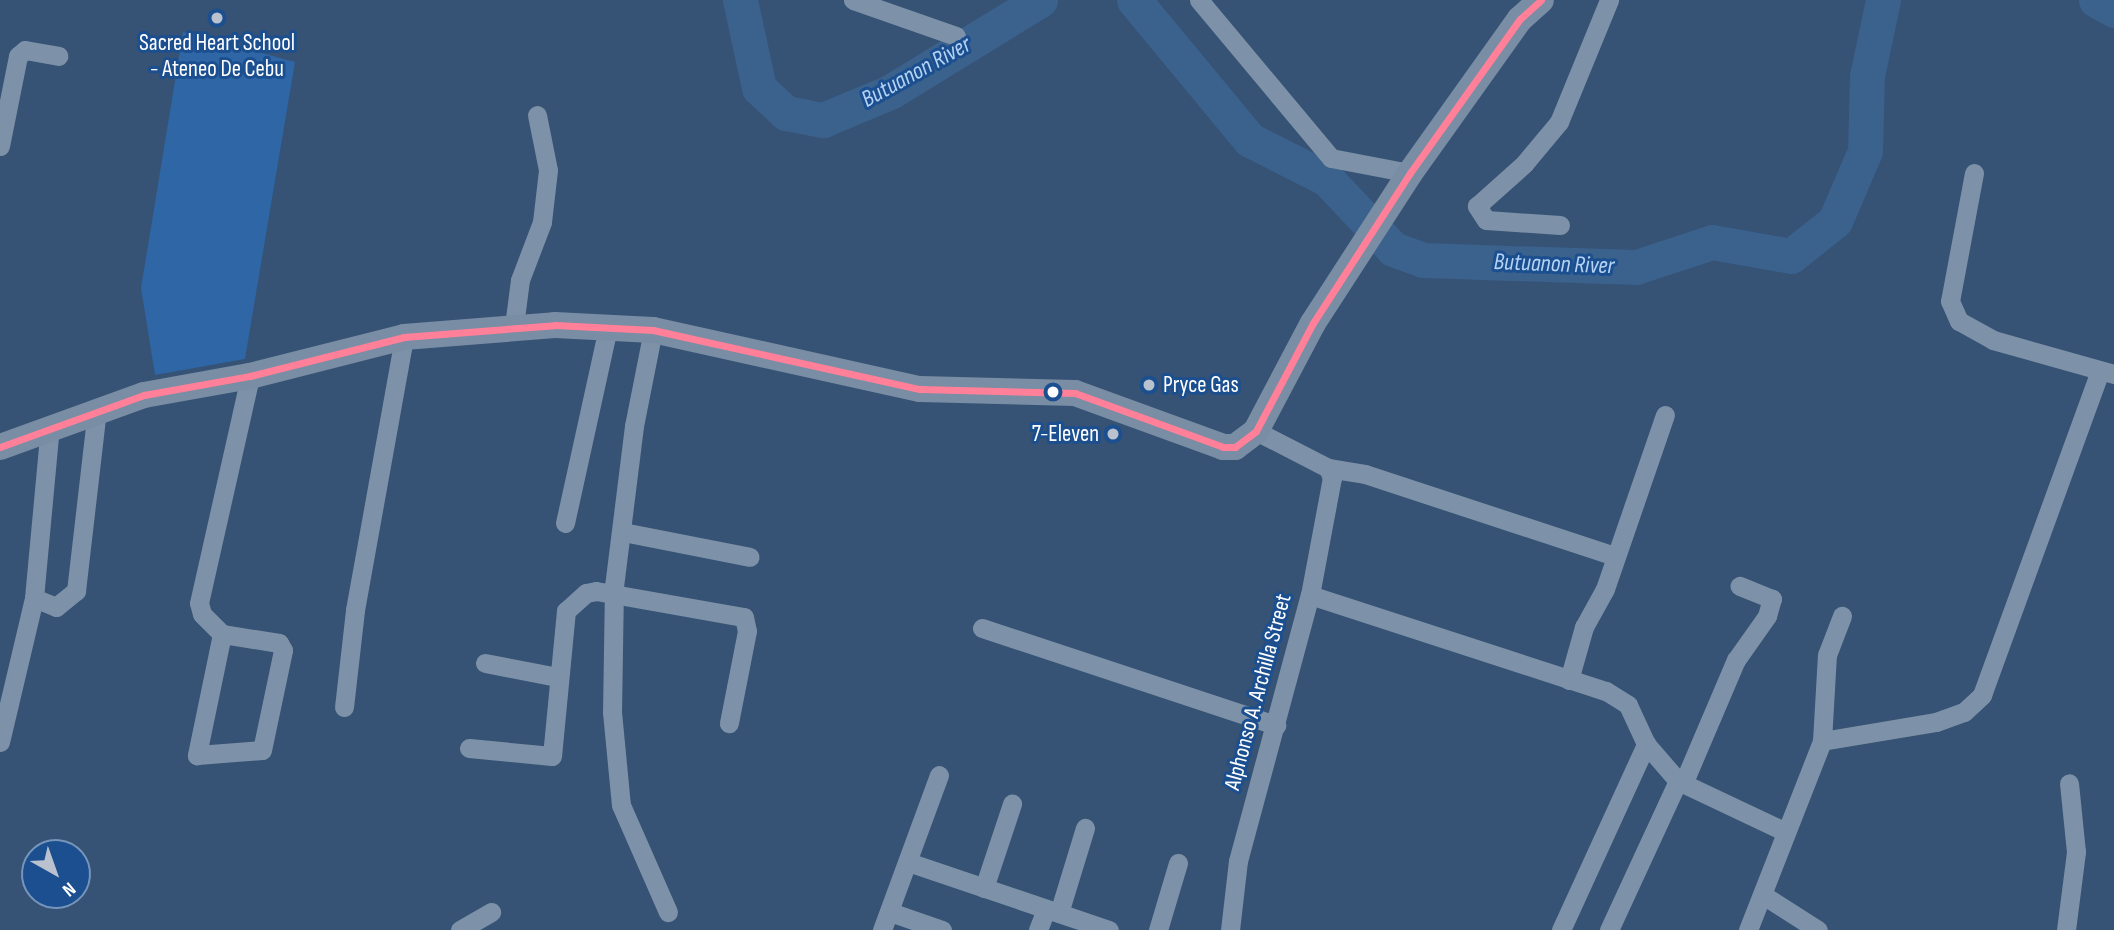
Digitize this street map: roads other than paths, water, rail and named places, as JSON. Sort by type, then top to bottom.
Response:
[{"type":"main road","points":[[0,447],[144,395],[250,376],[404,337],[514,326],[653,330],[920,389],[1075,393],[1223,447],[1248,438],[1313,323],[1410,173],[1520,19],[1541,0]]},
{"type":"street","points":[[1199,0],[1331,158],[1410,173]]},
{"type":"street","points":[[1560,225],[1486,220],[1477,206],[1524,164],[1559,122],[1609,0]]},
{"type":"street","points":[[863,2],[956,36]]},
{"type":"street","points":[[0,146],[18,56],[25,50],[58,56]]},
{"type":"street","points":[[514,326],[520,280],[542,222],[548,170],[537,115]]},
{"type":"street","points":[[1822,741],[1936,722],[1964,712],[1982,695],[2107,374],[1993,340],[1959,321],[1950,301],[1974,173]]},
{"type":"street","points":[[565,523],[608,328]]},
{"type":"street","points":[[653,330],[634,426],[614,591],[612,712],[621,805],[668,912]]},
{"type":"street","points":[[344,706],[353,623],[404,337]]},
{"type":"street","points":[[222,634],[197,755],[256,752],[264,746],[283,646],[222,634],[202,614],[200,603],[250,376]]},
{"type":"street","points":[[34,598],[56,607],[76,591],[97,410]]},
{"type":"street","points":[[1569,680],[1584,627],[1605,589],[1614,556],[1665,415]]},
{"type":"street","points":[[0,742],[34,598],[50,427]]},
{"type":"street","points":[[1248,438],[1328,468],[1365,474],[1614,556]]},
{"type":"street","name":"Alphonso A. Archilla Street","points":[[1230,930],[1238,861],[1310,595],[1332,478],[1328,468]]},
{"type":"street","points":[[623,532],[750,556]]},
{"type":"street","points":[[1609,930],[1736,660],[1766,616],[1772,599],[1740,586]]},
{"type":"street","points":[[469,748],[552,756],[557,677],[566,611],[586,593],[614,591],[744,618],[747,631],[729,723]]},
{"type":"street","points":[[1310,595],[1606,691],[1628,705],[1646,744],[1680,783],[1786,832]]},
{"type":"street","points":[[1748,930],[1822,741],[1827,655],[1842,616]]},
{"type":"street","points":[[982,628],[1276,725]]},
{"type":"street","points":[[485,663],[557,677]]},
{"type":"street","points":[[1561,930],[1646,744]]},
{"type":"street","points":[[939,775],[886,921],[942,930]]},
{"type":"street","points":[[2066,930],[2076,852],[2069,783]]},
{"type":"street","points":[[984,888],[1012,804]]},
{"type":"street","points":[[1038,930],[1052,911],[1085,828]]},
{"type":"street","points":[[908,862],[1109,930]]},
{"type":"street","points":[[1158,930],[1178,863]]},
{"type":"street","points":[[1763,895],[1818,930]]},
{"type":"street","points":[[460,930],[491,912]]},
{"type":"waterway","name":"Butuanon River","points":[[740,0],[759,88],[786,113],[823,120],[890,92],[1040,0]]},
{"type":"waterway","name":"Butuanon River","points":[[1134,0],[1250,140],[1327,179],[1393,249],[1423,260],[1636,267],[1712,242],[1791,256],[1835,221],[1865,151],[1867,76],[1883,0]]},
{"type":"waterway","name":"Butuanon River","points":[[2096,0],[2114,10]]},
{"type":"place","name":"Sacred Heart School - Ateneo De Cebu","points":[[217,18]]},
{"type":"place","name":"Pryce Gas","points":[[1149,385]]},
{"type":"place","name":"7-Eleven","points":[[1113,434]]}]
